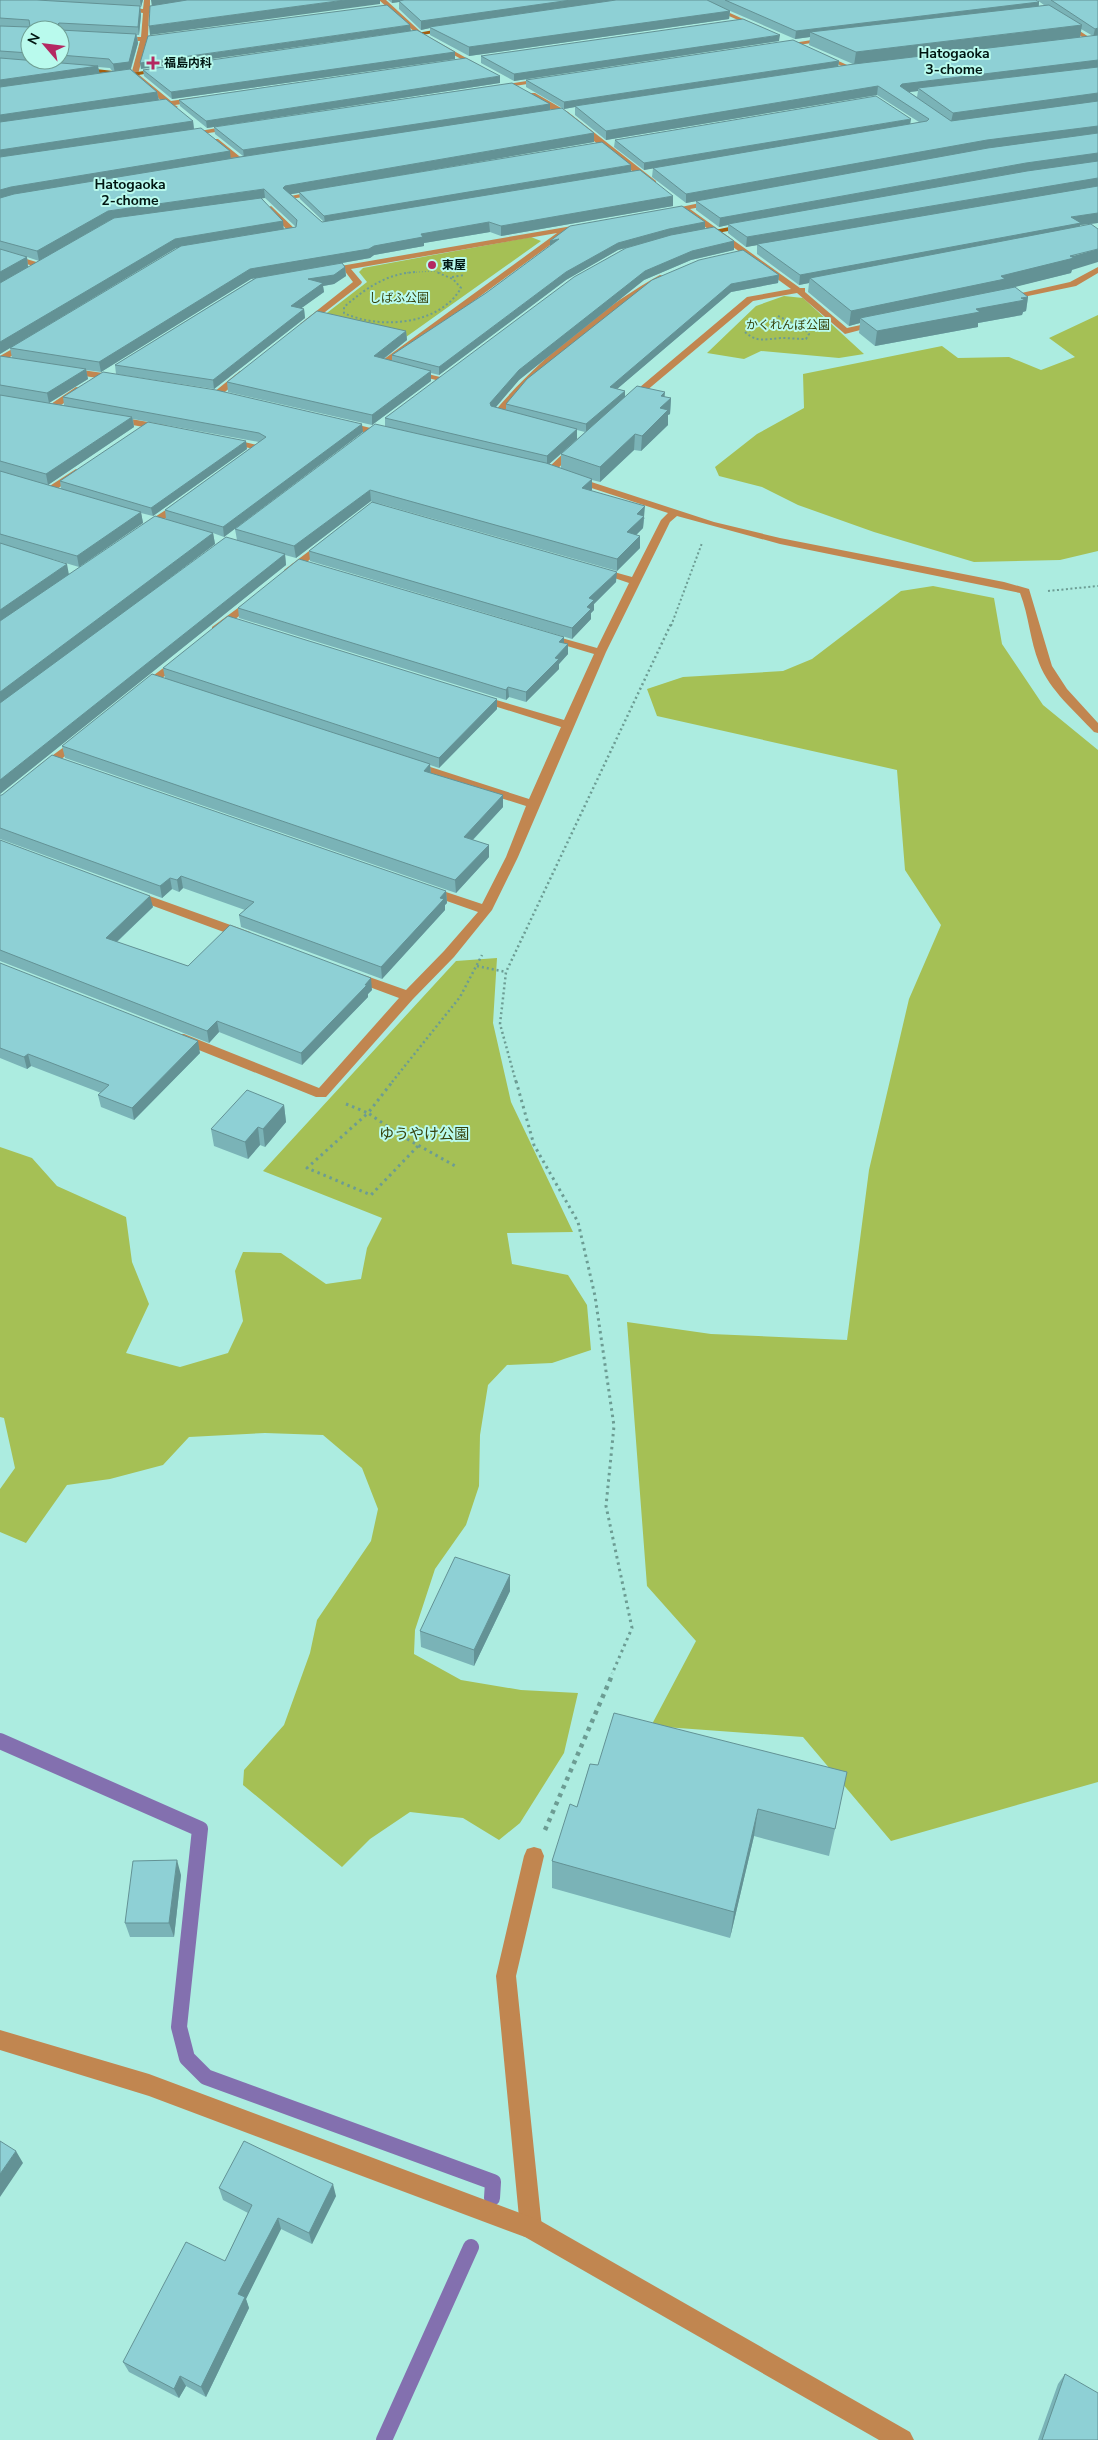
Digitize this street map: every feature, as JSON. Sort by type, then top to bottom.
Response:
[{"type":"street","points":[[134,75],[144,39],[147,0]]},
{"type":"street","points":[[382,0],[420,34],[489,72]]},
{"type":"street","points":[[696,0],[768,32]]},
{"type":"street","points":[[380,8],[398,6]]},
{"type":"street","points":[[107,8],[146,11],[175,7]]},
{"type":"street","points":[[1055,18],[1095,41]]},
{"type":"street","points":[[724,24],[743,21]]},
{"type":"street","points":[[400,37],[459,28]]},
{"type":"street","points":[[109,38],[144,39],[173,35]]},
{"type":"street","points":[[777,35],[853,69]]},
{"type":"street","points":[[765,47],[842,37]]},
{"type":"street","points":[[1076,43],[1095,41]]},
{"type":"street","points":[[455,61],[484,57]]},
{"type":"street","points":[[70,68],[134,75],[183,115]]},
{"type":"street","points":[[836,72],[864,68]]},
{"type":"street","points":[[97,80],[174,69]]},
{"type":"street","points":[[497,76],[565,114],[663,191]]},
{"type":"street","points":[[484,89],[552,79]]},
{"type":"street","points":[[141,108],[209,98]]},
{"type":"street","points":[[548,117],[581,112]]},
{"type":"street","points":[[197,126],[240,162]]},
{"type":"street","points":[[174,136],[242,126]]},
{"type":"street","points":[[594,146],[614,143]]},
{"type":"street","points":[[633,176],[652,173]]},
{"type":"street","points":[[297,203],[290,197],[330,190]]},
{"type":"street","points":[[655,213],[681,205],[722,200]]},
{"type":"street","points":[[265,202],[294,233],[275,236]]},
{"type":"street","points":[[681,205],[716,231],[740,253],[804,290],[845,332],[893,321]]},
{"type":"street","points":[[318,272],[597,224]]},
{"type":"street","points":[[688,236],[755,224]]},
{"type":"street","points":[[449,374],[438,383],[381,365],[568,229]]},
{"type":"street","points":[[740,253],[754,250]]},
{"type":"street","points":[[0,253],[36,268],[48,262]]},
{"type":"street","points":[[298,329],[358,282],[346,268]]},
{"type":"street","points":[[998,299],[1073,284],[1098,270]]},
{"type":"street","points":[[515,419],[497,414],[523,383],[632,294],[669,274]]},
{"type":"street","points":[[622,407],[750,299],[804,290]]},
{"type":"street","points":[[0,360],[39,337]]},
{"type":"street","points":[[0,360],[18,363]]},
{"type":"street","points":[[217,394],[252,365]]},
{"type":"street","points":[[70,411],[46,407],[118,366]]},
{"type":"street","points":[[56,369],[131,380]]},
{"type":"street","points":[[99,416],[176,430]]},
{"type":"street","points":[[329,420],[399,437]]},
{"type":"street","points":[[362,440],[384,424]]},
{"type":"street","points":[[131,436],[147,425]]},
{"type":"street","points":[[213,438],[260,447],[243,459]]},
{"type":"street","points":[[582,441],[545,470],[711,524],[780,541],[1004,585],[1024,591],[1030,602],[1046,666],[1062,690],[1098,730]]},
{"type":"street","points":[[49,491],[81,469]]},
{"type":"street","points":[[129,539],[149,520],[186,499]]},
{"type":"street","points":[[165,1032],[322,1094],[408,996],[449,954],[486,910],[512,857],[533,804],[600,652],[666,520],[675,513]]},
{"type":"street","points":[[149,520],[170,526]]},
{"type":"street","points":[[277,581],[334,535]]},
{"type":"street","points":[[587,567],[634,581]]},
{"type":"street","points":[[205,638],[232,622],[262,592]]},
{"type":"street","points":[[534,633],[600,652]]},
{"type":"street","points":[[132,697],[158,682],[190,650]]},
{"type":"street","points":[[464,693],[568,725]]},
{"type":"street","points":[[30,778],[90,731]]},
{"type":"street","points":[[53,760],[72,766]]},
{"type":"street","points":[[400,761],[533,804]]},
{"type":"street","points":[[420,887],[486,910]]},
{"type":"street","points":[[121,889],[260,941]]},
{"type":"street","points":[[343,972],[408,996]]},
{"type":"street","points":[[531,2228],[506,1976],[534,1856]]},
{"type":"street","points":[[0,2040],[149,2085],[531,2228],[902,2440]]},
{"type":"path","points":[[434,271],[452,278],[458,282],[461,288],[459,296],[442,308],[399,323],[370,322],[344,314],[344,307],[348,303],[369,286],[387,276],[407,272],[434,271]]},
{"type":"path","points":[[768,341],[786,338],[806,339],[810,334],[806,331]]},
{"type":"path","points":[[534,1856],[632,1628],[606,1506],[614,1426],[596,1296],[578,1222],[534,1144],[500,1024],[506,972],[672,623],[711,524]]},
{"type":"path","points":[[1024,591],[1098,586]]},
{"type":"path","points":[[418,1146],[371,1195],[308,1168],[368,1113],[460,997],[486,948]]},
{"type":"path","points":[[476,966],[506,972]]},
{"type":"path","points":[[322,1094],[368,1113],[399,1136],[457,1167]]},
{"type":"green space","name":"しばふ公園","points":[[531,237],[541,241],[406,337],[319,319],[367,282],[359,272],[363,268]]},
{"type":"green space","name":"かくれんぼ公園","points":[[784,296],[803,298],[864,354],[839,358],[761,351],[744,359],[707,353],[756,306]]},
{"type":"green space","points":[[1098,315],[1098,551],[1060,560],[974,562],[874,532],[798,505],[762,487],[719,476],[715,467],[757,434],[804,408],[803,374],[942,346],[958,358],[1009,357],[1041,370],[1075,357],[1049,338]]},
{"type":"green space","points":[[933,586],[994,598],[1002,644],[1043,705],[1098,750],[1098,1782],[891,1841],[803,1737],[651,1726],[696,1641],[647,1586],[627,1322],[711,1334],[847,1340],[869,1170],[909,999],[941,925],[905,870],[897,770],[657,716],[647,689],[683,677],[783,671],[812,659],[901,591]]},
{"type":"green space","name":"ゆうやけ公園","points":[[497,958],[493,1023],[511,1102],[573,1232],[507,1233],[512,1264],[568,1275],[587,1305],[591,1350],[552,1363],[507,1365],[488,1385],[480,1435],[479,1486],[466,1525],[435,1569],[415,1630],[414,1654],[461,1680],[521,1690],[578,1693],[564,1753],[520,1823],[499,1840],[463,1818],[410,1812],[370,1839],[342,1867],[243,1785],[244,1770],[284,1725],[310,1653],[317,1620],[371,1541],[378,1509],[362,1468],[323,1435],[265,1433],[189,1437],[163,1465],[110,1479],[67,1485],[26,1543],[0,1532],[0,1489],[15,1468],[4,1418],[0,1417],[0,1147],[32,1158],[57,1186],[126,1217],[132,1262],[149,1304],[126,1353],[180,1367],[228,1353],[243,1321],[235,1271],[243,1252],[281,1253],[326,1284],[361,1279],[367,1248],[382,1218],[263,1171],[456,961]]},
{"type":"building","points":[[0,0],[37,0],[140,6],[138,27],[70,24],[70,20],[0,18]]},
{"type":"building","points":[[187,0],[345,0],[149,26],[150,6]]},
{"type":"building","points":[[571,0],[421,21],[399,1]]},
{"type":"building","points":[[616,0],[707,0],[730,11],[469,47],[429,27]]},
{"type":"building","points":[[725,0],[1036,0],[1039,2],[796,31]]},
{"type":"building","points":[[1051,0],[1098,0],[1098,28],[1095,29]]},
{"type":"building","points":[[387,5],[410,25],[140,63],[148,36]]},
{"type":"building","points":[[1049,5],[1082,25],[856,52],[810,32]]},
{"type":"building","points":[[743,19],[780,35],[514,74],[481,56]]},
{"type":"building","points":[[0,26],[20,27],[20,52],[0,51]]},
{"type":"building","points":[[417,30],[455,52],[171,92],[143,70]]},
{"type":"building","points":[[70,31],[136,34],[129,62],[113,64],[109,59],[70,56]]},
{"type":"building","points":[[1098,35],[1098,60],[902,84],[900,86],[951,121],[1098,101],[1098,126],[987,140],[686,194],[653,168],[927,121],[929,119],[878,86],[606,131],[575,106],[854,64]]},
{"type":"building","points":[[793,40],[839,61],[564,102],[526,80]]},
{"type":"building","points":[[0,58],[20,60],[20,70],[70,70],[0,80]]},
{"type":"building","points":[[466,58],[500,76],[206,121],[179,100]]},
{"type":"building","points":[[70,64],[98,66],[70,70]]},
{"type":"building","points":[[1098,67],[1098,93],[953,113],[918,88]]},
{"type":"building","points":[[130,69],[157,92],[0,115],[0,87]]},
{"type":"building","points":[[512,83],[550,104],[243,150],[214,127]]},
{"type":"building","points":[[876,96],[911,119],[644,163],[615,140]]},
{"type":"building","points":[[166,99],[193,121],[0,150],[0,122]]},
{"type":"building","points":[[562,108],[594,133],[285,186],[283,188],[322,222],[640,170],[673,196],[501,226],[489,222],[421,234],[423,237],[374,246],[369,249],[250,269],[99,362],[10,348],[181,246],[296,227],[297,220],[264,189],[108,211],[37,251],[0,241],[0,198],[14,194],[240,157]]},
{"type":"building","points":[[201,128],[230,151],[0,190],[0,157]]},
{"type":"building","points":[[1098,133],[1098,153],[1026,163],[720,218],[696,201],[988,148]]},
{"type":"building","points":[[602,142],[631,165],[324,216],[299,192]]},
{"type":"building","points":[[1098,161],[1098,178],[747,237],[728,224],[1027,171]]},
{"type":"building","points":[[1098,186],[1098,213],[1071,217],[1081,223],[800,275],[757,244]]},
{"type":"building","points":[[261,198],[283,221],[175,239],[0,342],[0,283],[114,218]]},
{"type":"building","points":[[682,206],[705,222],[669,229],[618,243],[566,272],[439,367],[392,355],[486,293],[559,239],[550,241],[570,226]]},
{"type":"building","points":[[1091,224],[1098,229],[1098,249],[1070,256],[1074,258],[1001,276],[1005,279],[851,311],[810,278]]},
{"type":"building","points":[[714,227],[734,241],[692,251],[645,271],[519,370],[490,403],[491,406],[577,429],[547,456],[385,418],[574,277],[626,248],[671,235]]},
{"type":"building","points":[[0,249],[27,257],[0,272]]},
{"type":"building","points":[[743,250],[779,275],[731,284],[610,387],[625,391],[586,424],[506,404],[527,379],[652,280],[699,260]]},
{"type":"building","points":[[342,263],[345,267],[334,275],[308,279],[323,283],[291,306],[304,309],[213,380],[115,365],[256,278]]},
{"type":"building","points":[[1015,287],[1028,297],[1021,298],[1025,300],[976,309],[980,312],[877,331],[860,318]]},
{"type":"building","points":[[317,311],[406,331],[374,356],[431,371],[372,415],[227,382]]},
{"type":"building","points":[[0,356],[86,369],[47,393],[0,385]]},
{"type":"building","points":[[103,372],[216,390],[362,424],[223,527],[165,510],[266,437],[259,433],[63,397]]},
{"type":"building","points":[[637,386],[665,392],[661,396],[671,398],[660,408],[668,410],[642,436],[635,434],[600,467],[561,454]]},
{"type":"building","points":[[0,395],[132,417],[46,474],[0,461]]},
{"type":"building","points":[[148,422],[246,441],[151,508],[60,481]]},
{"type":"building","points":[[375,424],[546,463],[592,479],[582,488],[645,506],[637,514],[644,516],[627,532],[640,536],[617,559],[370,490],[294,546],[235,529]]},
{"type":"building","points":[[0,471],[141,512],[77,556],[0,534]]},
{"type":"building","points":[[372,502],[617,572],[589,598],[594,600],[587,607],[591,609],[572,628],[309,551]]},
{"type":"building","points":[[155,516],[213,533],[0,692],[0,621]]},
{"type":"building","points":[[226,537],[285,554],[0,780],[0,703]]},
{"type":"building","points":[[0,543],[67,564],[0,610]]},
{"type":"building","points":[[299,559],[564,637],[559,642],[568,644],[555,658],[559,659],[526,692],[508,687],[506,690],[238,608]]},
{"type":"building","points":[[228,616],[497,699],[439,758],[163,668]]},
{"type":"building","points":[[152,674],[430,764],[424,771],[503,795],[464,837],[489,845],[455,880],[62,746]]},
{"type":"building","points":[[52,755],[446,891],[440,898],[444,899],[381,967],[239,915],[254,902],[181,876],[177,880],[170,878],[160,886],[0,828],[0,795]]},
{"type":"building","points":[[0,840],[150,896],[106,938],[188,966],[230,925],[371,978],[365,985],[367,985],[301,1053],[217,1021],[207,1031],[0,950]]},
{"type":"building","points":[[0,963],[198,1041],[132,1108],[98,1095],[109,1085],[28,1054],[24,1057],[0,1048]]},
{"type":"building","points":[[247,1090],[284,1105],[263,1129],[258,1127],[245,1142],[211,1129]]},
{"type":"building","points":[[455,1557],[510,1575],[474,1650],[420,1631]]},
{"type":"building","points":[[614,1713],[847,1772],[835,1829],[758,1809],[734,1912],[552,1861],[570,1804],[577,1807],[590,1764],[598,1765]]},
{"type":"building","points":[[177,1860],[169,1923],[125,1923],[133,1861]]},
{"type":"building","points":[[0,2141],[16,2151],[0,2174]]},
{"type":"building","points":[[244,2141],[333,2184],[309,2233],[278,2218],[238,2294],[245,2297],[201,2387],[180,2376],[174,2389],[123,2362],[186,2242],[225,2261],[252,2205],[219,2188]]},
{"type":"building","points":[[1065,2374],[1098,2393],[1098,2440],[1042,2440]]},
{"type":"waterway","points":[[0,1741],[200,1829],[179,2027],[187,2058],[206,2077],[493,2182],[492,2198]]},
{"type":"waterway","points":[[384,2440],[471,2247]]},
{"type":"place","name":"福島内科","points":[[153,63]]},
{"type":"place","name":"東屋","points":[[432,265]]},
{"type":"district","name":"Hatogaoka 3-chome","points":[[954,62]]},
{"type":"district","name":"Hatogaoka 2-chome","points":[[130,192]]}]
